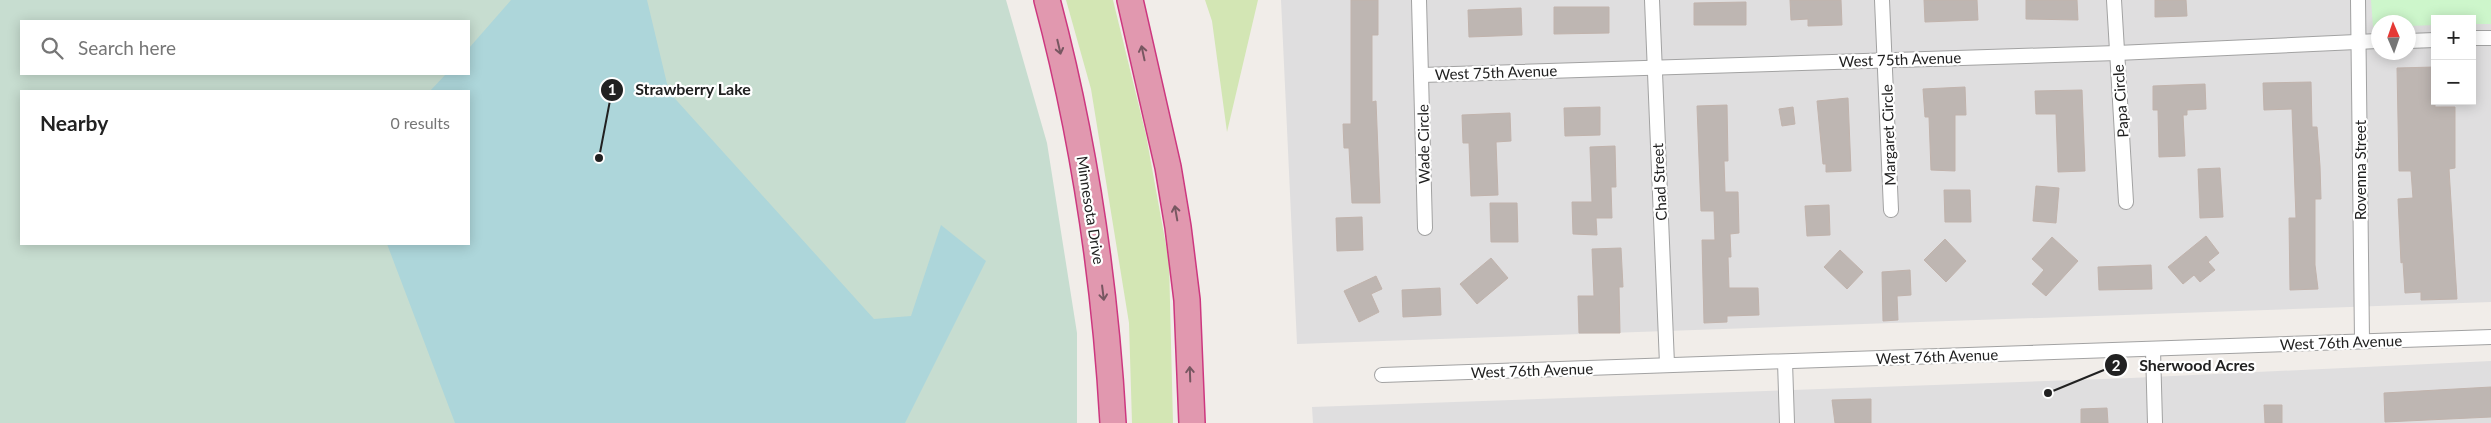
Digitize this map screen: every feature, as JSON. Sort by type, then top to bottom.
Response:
[{"type":"highway","name":"Minnesota Drive","points":[[1047,0],[1083,157],[1108,334],[1113,423]]},
{"type":"highway","points":[[1130,0],[1168,168],[1178,227],[1187,300],[1192,423]]},
{"type":"street","name":"Wade Circle","points":[[1419,0],[1425,228]]},
{"type":"street","name":"Chad Street","points":[[1652,0],[1667,364]]},
{"type":"street","name":"Margaret Circle","points":[[1882,0],[1891,210]]},
{"type":"street","name":"Papa Circle","points":[[2114,0],[2126,202]]},
{"type":"street","name":"Rovenna Street","points":[[2358,0],[2362,340]]},
{"type":"street","points":[[2476,38],[2491,38]]},
{"type":"street","points":[[2416,40],[2431,40]]},
{"type":"street","name":"West 75th Avenue","points":[[1422,74],[2117,53],[2371,42]]},
{"type":"street","name":"West 76th Avenue","points":[[1382,375],[2491,337]]},
{"type":"street","points":[[2153,350],[2155,423]]},
{"type":"street","points":[[1785,362],[1787,423]]},
{"type":"shaded area","points":[[1281,0],[2491,0],[2491,302],[1297,344]]},
{"type":"shaded area","points":[[2491,361],[2491,423],[1313,423],[1312,407],[2131,378]]},
{"type":"green space","points":[[0,0],[1006,0],[1047,143],[1077,333],[1077,423],[0,423]]},
{"type":"green space","points":[[1066,0],[1113,0],[1146,135],[1169,262],[1173,423],[1132,423],[1129,323],[1091,89]]},
{"type":"green space","points":[[1205,0],[1258,0],[1227,132],[1212,21]]},
{"type":"green space","points":[[2371,0],[2491,0],[2491,24],[2476,24],[2476,15],[2431,15],[2431,25],[2416,26],[2416,15],[2372,15]]},
{"type":"water","points":[[511,0],[647,0],[669,92],[874,319],[911,316],[941,225],[986,261],[905,423],[455,423],[387,245],[470,245],[470,90],[431,90],[445,75],[470,75],[470,47]]},
{"type":"building","points":[[1351,0],[1378,0],[1378,35],[1372,35],[1372,102],[1376,101],[1380,203],[1352,203],[1349,148],[1344,148],[1343,124],[1351,124]]},
{"type":"building","points":[[1790,0],[1841,0],[1842,25],[1808,26],[1808,19],[1791,20]]},
{"type":"building","points":[[1924,0],[1977,0],[1978,20],[1925,22]]},
{"type":"building","points":[[2026,0],[2077,0],[2078,20],[2026,19]]},
{"type":"building","points":[[2155,0],[2186,0],[2187,16],[2155,17]]},
{"type":"building","points":[[1746,2],[1746,25],[1694,25],[1694,3]]},
{"type":"building","points":[[1554,7],[1609,7],[1609,33],[1554,34]]},
{"type":"building","points":[[1521,8],[1522,35],[1469,37],[1468,10]]},
{"type":"building","points":[[2431,67],[2431,105],[2435,105],[2435,107],[2455,107],[2455,168],[2449,169],[2457,299],[2421,300],[2421,292],[2405,293],[2403,262],[2401,263],[2398,199],[2413,198],[2411,171],[2399,171],[2397,68]]},
{"type":"building","points":[[2311,82],[2312,127],[2317,127],[2320,166],[2321,199],[2315,199],[2315,265],[2318,289],[2290,290],[2289,218],[2296,218],[2292,109],[2264,110],[2263,83]]},
{"type":"building","points":[[2205,84],[2206,109],[2187,110],[2187,115],[2183,115],[2185,156],[2159,157],[2158,110],[2153,110],[2153,86]]},
{"type":"building","points":[[1965,87],[1966,115],[1955,115],[1955,171],[1931,170],[1929,117],[1925,117],[1923,89]]},
{"type":"building","points":[[2082,90],[2085,171],[2058,172],[2056,114],[2036,114],[2035,91]]},
{"type":"building","points":[[1848,98],[1851,171],[1826,172],[1826,164],[1823,164],[1817,101]]},
{"type":"building","points":[[1727,105],[1728,161],[1724,161],[1725,192],[1738,192],[1739,233],[1730,234],[1731,257],[1728,257],[1729,288],[1758,288],[1759,315],[1727,316],[1727,322],[1704,323],[1702,240],[1715,240],[1714,211],[1701,211],[1697,106]]},
{"type":"building","points":[[1600,107],[1600,135],[1565,136],[1564,108]]},
{"type":"building","points":[[1793,107],[1795,124],[1782,126],[1779,109]]},
{"type":"building","points":[[1510,113],[1511,141],[1496,142],[1498,195],[1471,196],[1469,143],[1463,143],[1462,115]]},
{"type":"building","points":[[1615,146],[1616,187],[1611,187],[1612,218],[1596,218],[1597,235],[1573,234],[1572,202],[1592,202],[1590,147]]},
{"type":"building","points":[[2220,168],[2223,217],[2200,218],[2198,169]]},
{"type":"building","points":[[2036,186],[2059,188],[2056,223],[2033,221]]},
{"type":"building","points":[[1944,190],[1970,190],[1971,222],[1945,222]]},
{"type":"building","points":[[1490,203],[1517,203],[1518,242],[1491,242]]},
{"type":"building","points":[[1829,205],[1830,235],[1807,236],[1805,206]]},
{"type":"building","points":[[1362,217],[1363,250],[1337,251],[1336,218]]},
{"type":"building","points":[[2206,236],[2219,253],[2208,262],[2215,270],[2200,282],[2194,275],[2183,284],[2168,267]]},
{"type":"building","points":[[2052,237],[2078,261],[2046,296],[2032,284],[2044,270],[2032,259]]},
{"type":"building","points":[[1945,239],[1966,261],[1946,282],[1924,260]]},
{"type":"building","points":[[1621,248],[1623,287],[1619,287],[1620,333],[1579,333],[1578,296],[1594,296],[1592,249]]},
{"type":"building","points":[[1840,250],[1863,272],[1847,289],[1824,267]]},
{"type":"building","points":[[1491,258],[1508,278],[1477,304],[1460,284]]},
{"type":"building","points":[[2151,265],[2152,289],[2099,290],[2098,267]]},
{"type":"building","points":[[1910,270],[1911,295],[1897,296],[1898,320],[1883,321],[1882,272]]},
{"type":"building","points":[[1376,276],[1382,289],[1371,294],[1379,312],[1359,322],[1344,291]]},
{"type":"building","points":[[1440,288],[1441,315],[1403,317],[1402,290]]},
{"type":"building","points":[[2491,387],[2491,417],[2385,422],[2384,393]]},
{"type":"building","points":[[1871,399],[1871,423],[1835,423],[1832,400]]},
{"type":"building","points":[[2264,405],[2282,405],[2282,423],[2265,423]]},
{"type":"building","points":[[2107,408],[2108,423],[2081,423],[2081,409]]},
{"type":"place","name":"Strawberry Lake","points":[[599,158]]},
{"type":"place","name":"Sherwood Acres","points":[[2048,393]]}]
